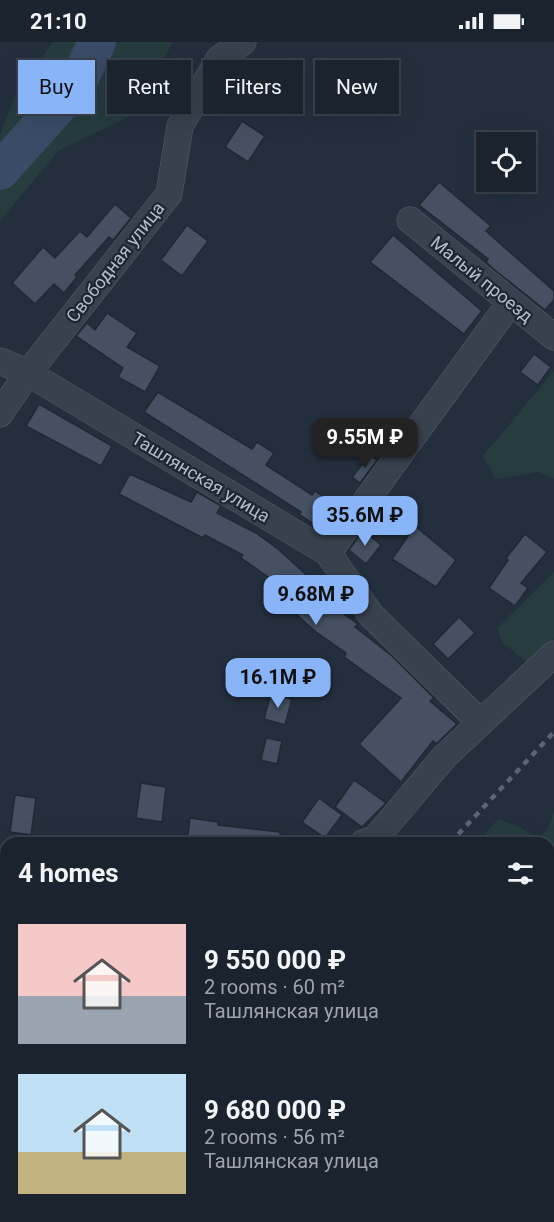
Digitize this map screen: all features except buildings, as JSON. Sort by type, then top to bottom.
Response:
[{"type":"street","name":"Свободная улица","points":[[0,414],[28,373],[169,194],[180,126],[219,59],[243,42]]},
{"type":"street","name":"Малый проезд","points":[[410,220],[554,337]]},
{"type":"street","points":[[328,553],[510,303]]},
{"type":"street","name":"Ташлянская улица","points":[[0,361],[28,373],[328,553],[371,615],[480,722]]},
{"type":"street","points":[[377,837],[411,793],[480,722],[554,654]]},
{"type":"green space","points":[[53,42],[173,42],[164,60],[107,60],[107,114],[135,114],[59,150],[0,221],[0,135],[18,89],[18,114],[95,114],[95,60],[40,60]]},
{"type":"green space","points":[[554,371],[554,479],[538,472],[496,479],[483,456]]},
{"type":"green space","points":[[554,572],[554,639],[529,664],[502,642],[497,628]]},
{"type":"green space","points":[[554,812],[554,837],[540,837],[548,828]]},
{"type":"green space","points":[[498,819],[520,827],[535,837],[482,837]]},
{"type":"waterway","points":[[0,171],[76,86],[97,42]]},
{"type":"railway","points":[[456,837],[554,732]]}]
